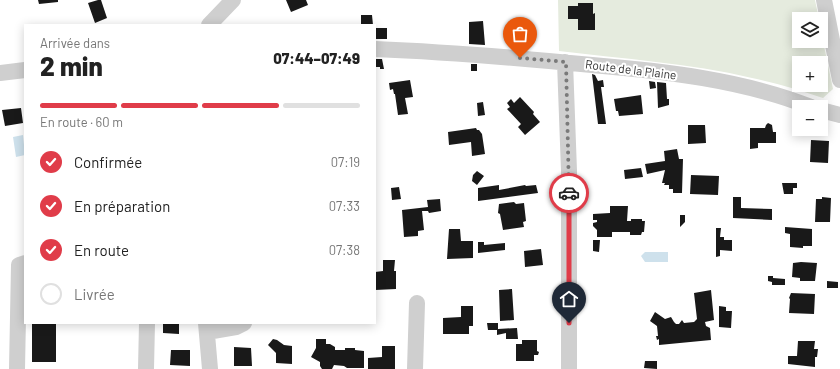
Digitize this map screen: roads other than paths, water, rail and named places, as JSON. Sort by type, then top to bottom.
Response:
[{"type":"street","points":[[210,24],[233,0]]},
{"type":"street","points":[[824,0],[840,80]]},
{"type":"street","name":"Route de la Plaine","points":[[376,49],[475,54],[655,71],[725,83],[794,100]]},
{"type":"street","points":[[566,62],[569,171],[569,369]]},
{"type":"street","points":[[0,73],[24,70]]},
{"type":"street","points":[[828,112],[840,115]]},
{"type":"street","points":[[17,369],[19,265],[24,263]]},
{"type":"street","points":[[415,369],[417,303]]},
{"type":"street","points":[[146,369],[147,324]]},
{"type":"street","points":[[210,369],[206,327],[236,327],[242,324]]},
{"type":"water","points":[[23,135],[24,155],[16,157],[13,137]]},
{"type":"water","points":[[645,252],[668,252],[668,262],[645,262],[641,256]]}]
